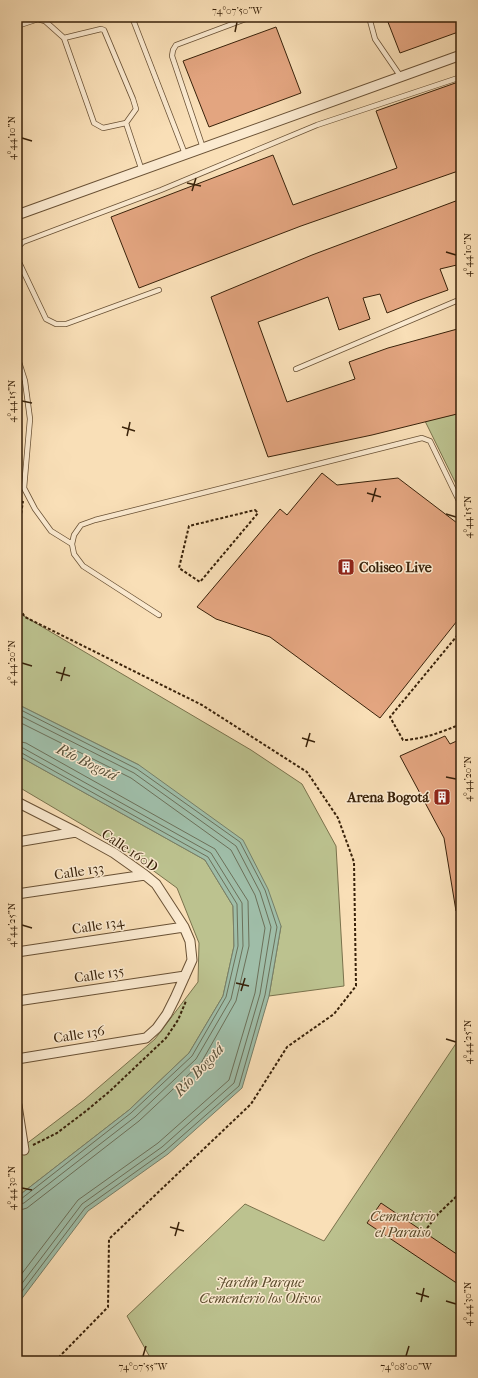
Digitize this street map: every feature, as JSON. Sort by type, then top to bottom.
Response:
[{"type":"street","points":[[17,215],[461,55]]},
{"type":"street","name":"Calle 160D","points":[[17,802],[114,853],[145,875],[156,884],[184,927],[190,941],[192,960],[176,998],[167,1014],[157,1028],[146,1038]]},
{"type":"street","points":[[17,842],[76,832]]},
{"type":"street","name":"Calle 133","points":[[17,894],[145,875]]},
{"type":"street","name":"Calle 134","points":[[17,952],[184,927]]},
{"type":"street","name":"Calle 135","points":[[17,1001],[185,976]]},
{"type":"street","name":"Calle 136","points":[[17,1059],[146,1038]]},
{"type":"street","points":[[17,1105],[24,1150]]},
{"type":"lane","points":[[132,17],[185,154]]},
{"type":"lane","points":[[203,148],[172,56],[173,50],[176,45],[250,17]]},
{"type":"lane","points":[[369,17],[375,39],[401,77]]},
{"type":"lane","points":[[17,26],[38,19],[45,21],[64,38],[94,123],[103,128],[126,123],[136,109],[104,30],[101,29],[64,38]]},
{"type":"lane","points":[[17,248],[23,242],[161,190],[317,125],[461,76]]},
{"type":"lane","points":[[126,123],[142,171]]},
{"type":"lane","points":[[17,258],[46,319],[56,324],[66,324],[159,290]]},
{"type":"lane","points":[[296,369],[461,299]]},
{"type":"lane","points":[[17,356],[26,381],[30,418],[24,488],[35,509],[51,531],[72,544]]},
{"type":"lane","points":[[159,615],[83,566],[74,554],[72,544],[74,536],[81,526],[95,520],[422,438],[430,441],[461,506]]},
{"type":"path","points":[[17,543],[24,488]]},
{"type":"path","points":[[255,510],[259,514],[200,582],[179,568],[189,526],[255,510]]},
{"type":"path","points":[[17,605],[25,617],[202,705],[308,772],[338,818],[354,862],[356,986],[334,1014],[287,1047],[251,1104],[109,1239],[108,1307],[60,1356],[57,1361]]},
{"type":"path","points":[[461,630],[390,717],[403,740],[417,740],[461,724]]},
{"type":"path","points":[[24,1150],[57,1133],[110,1091],[166,1038],[178,1020],[188,996]]},
{"type":"path","points":[[424,1232],[438,1214],[461,1192]]},
{"type":"green space","points":[[461,413],[461,494],[425,421]]},
{"type":"green space","points":[[17,612],[251,750],[302,784],[336,846],[344,986],[269,996],[281,926],[139,765],[17,704]]},
{"type":"green space","points":[[17,755],[205,860],[233,906],[234,946],[223,996],[189,1053],[129,1110],[17,1197],[17,1151],[84,1100],[155,1039],[198,982],[199,943],[177,888],[125,850],[17,786]]},
{"type":"green space","name":"Jardín Parque Cementerio los Olivos","points":[[461,1036],[461,1361],[152,1361],[127,1316],[245,1204],[324,1241]]},
{"type":"water","name":"Río Bogotá","points":[[17,704],[139,765],[243,840],[268,889],[281,926],[269,996],[242,1088],[168,1154],[88,1211],[17,1305],[17,1197],[129,1110],[189,1053],[223,996],[234,946],[233,906],[205,860],[17,755]]},
{"type":"building","points":[[386,17],[461,17],[461,31],[400,53]]},
{"type":"building","points":[[276,27],[301,93],[209,127],[183,61]]},
{"type":"building","points":[[461,81],[461,170],[301,226],[139,288],[111,217],[273,155],[293,205],[397,168],[376,111]]},
{"type":"building","points":[[461,199],[461,264],[440,269],[448,290],[387,313],[380,294],[363,298],[370,319],[339,330],[328,297],[258,322],[287,402],[355,379],[349,362],[388,348],[461,328],[461,413],[372,435],[268,457],[211,297],[312,255]]},
{"type":"building","name":"Coliseo Live","points":[[322,473],[337,485],[398,478],[461,526],[461,616],[380,718],[270,637],[216,619],[197,607],[280,509],[287,515]]},
{"type":"building","name":"Arena Bogotá","points":[[445,736],[450,744],[461,739],[461,911],[456,911],[444,838],[400,756]]},
{"type":"building","points":[[381,1203],[461,1257],[461,1286],[367,1223]]},
{"type":"place","name":"Coliseo Live","points":[[346,567]]},
{"type":"place","name":"Arena Bogotá","points":[[442,797]]},
{"type":"park label","name":"Cementerio el Paraiso","points":[[403,1224]]}]
